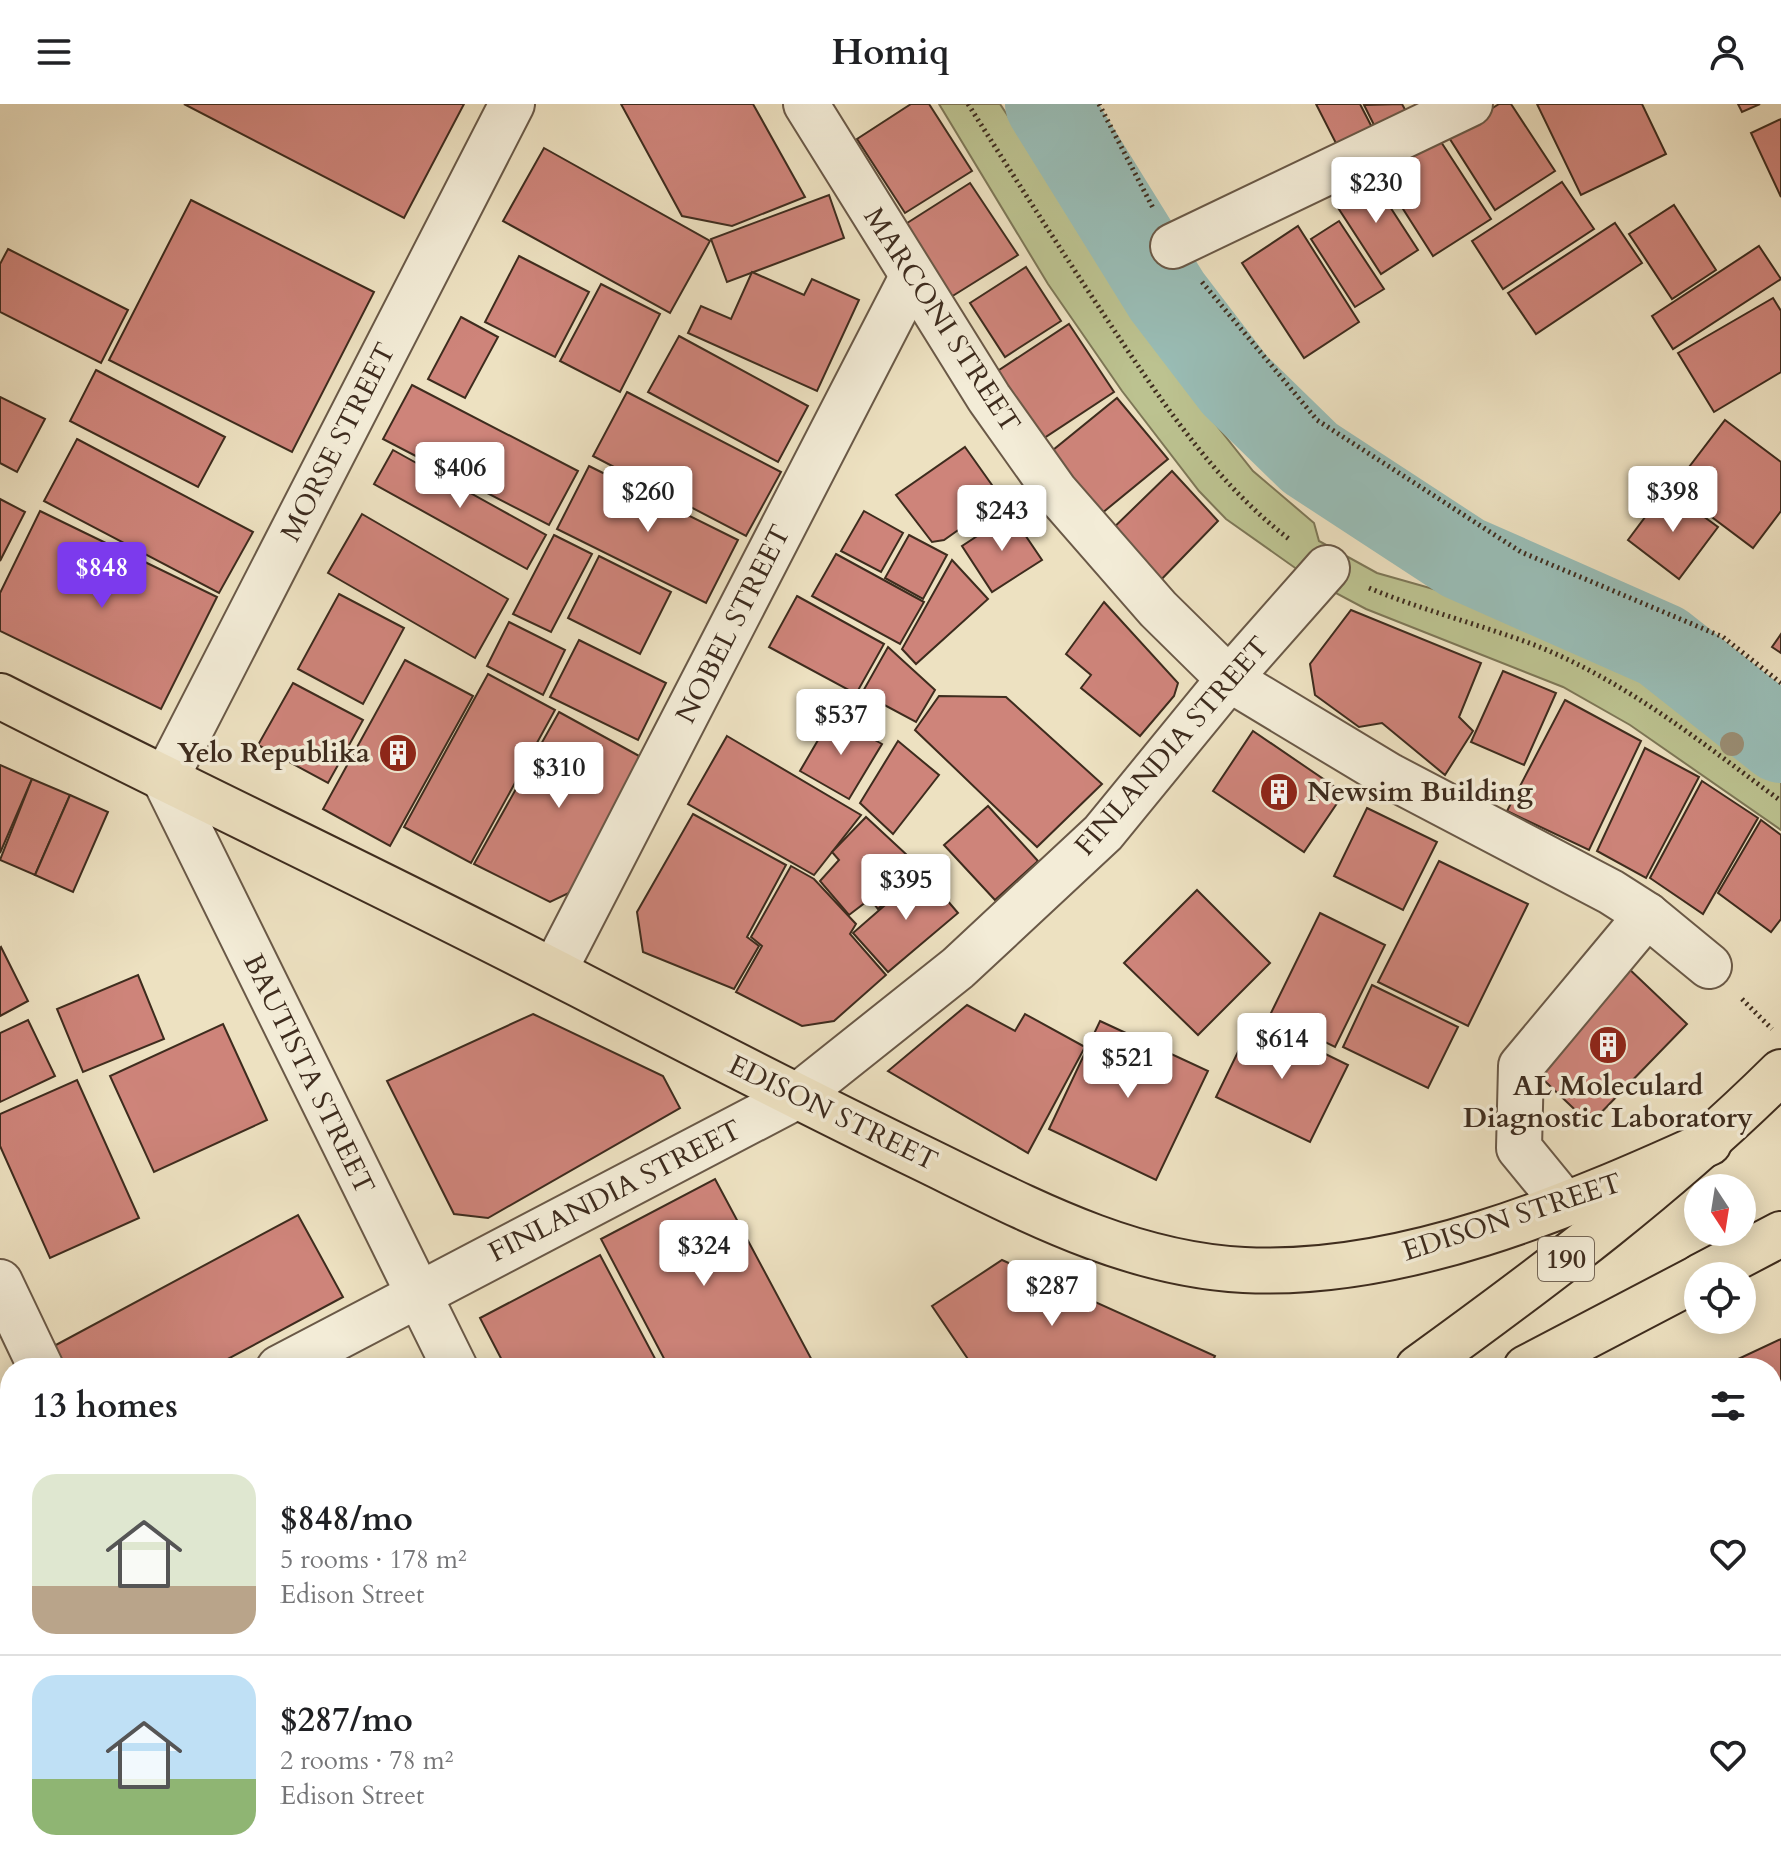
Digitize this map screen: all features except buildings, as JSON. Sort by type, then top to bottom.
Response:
[{"type":"main road","name":"EDISON STREET","points":[[0,696],[554,971],[796,1097],[1065,1228],[1149,1257],[1205,1267],[1323,1271],[1441,1245],[1564,1203],[1709,1143]]},
{"type":"main road","name":"190","points":[[1431,1358],[1600,1233],[1709,1143],[1780,1054]]},
{"type":"main road","points":[[1728,1262],[1781,1234]]},
{"type":"main road","points":[[1545,1358],[1684,1285]]},
{"type":"street","name":"MORSE STREET","points":[[165,780],[512,104]]},
{"type":"street","name":"MARCONI STREET","points":[[806,104],[989,398],[1055,491],[1158,609],[1229,679],[1390,776],[1611,892],[1647,915],[1709,966]]},
{"type":"street","points":[[1173,246],[1470,104]]},
{"type":"street","name":"NOBEL STREET","points":[[554,971],[912,277]]},
{"type":"street","name":"FINLANDIA STREET","points":[[298,1358],[796,1097],[958,968],[1103,833],[1229,679],[1327,568]]},
{"type":"street","name":"BAUTISTA STREET","points":[[165,780],[450,1358]]},
{"type":"street","points":[[1564,1203],[1519,1148],[1521,1066],[1647,915]]},
{"type":"street","points":[[0,1282],[36,1358]]},
{"type":"path","points":[[968,104],[1147,380],[1190,438],[1242,498]]},
{"type":"path","points":[[1099,104],[1173,246],[1317,420],[1521,552],[1723,637],[1781,683]]},
{"type":"path","points":[[1452,617],[1533,645],[1608,680],[1656,709],[1781,801]]},
{"type":"path","points":[[1753,1010],[1780,1054]]},
{"type":"green space","points":[[939,104],[1000,104],[1194,397],[1253,471],[1314,523],[1319,541],[1377,573],[1532,617],[1603,649],[1674,694],[1781,773],[1781,830],[1630,725],[1563,687],[1366,609],[1315,582],[1226,519],[1199,491],[1122,391],[1048,284]]},
{"type":"waterway","points":[[1048,104],[1167,296],[1235,385],[1310,458],[1463,558],[1662,646],[1781,740]]},
{"type":"place","name":"Yelo Republika","points":[[398,753]]},
{"type":"place","name":"Newsim Building","points":[[1279,792]]},
{"type":"place","name":"AL Moleculard Diagnostic Laboratory","points":[[1608,1045]]}]
